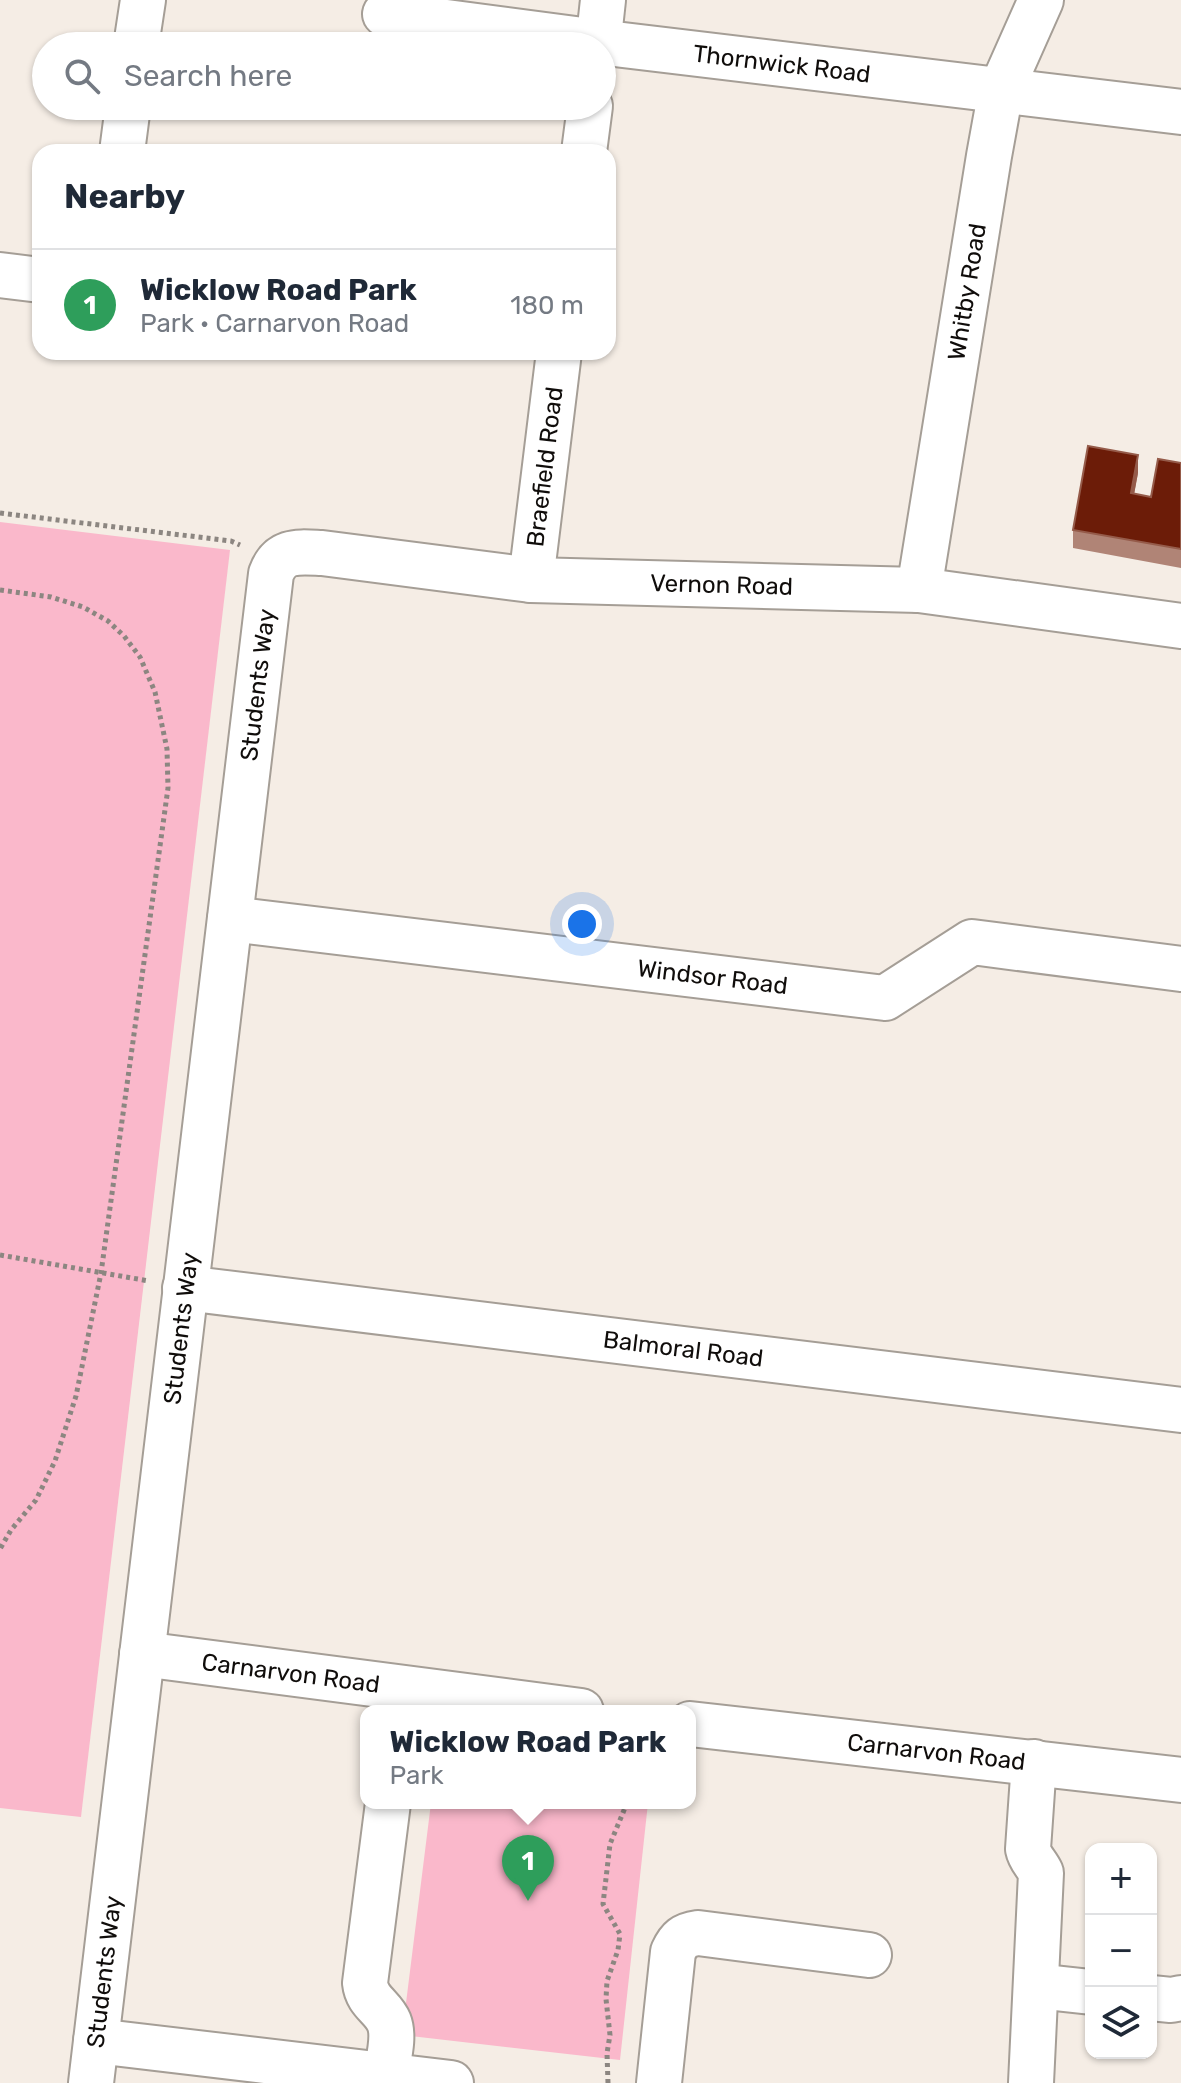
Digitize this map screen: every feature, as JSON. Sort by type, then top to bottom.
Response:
[{"type":"street","points":[[138,32],[143,0]]},
{"type":"street","name":"Whitby Road","points":[[919,590],[1001,90],[1041,0]]},
{"type":"street","name":"Thornwick Road","points":[[385,14],[600,29],[1001,90],[1181,112]]},
{"type":"street","points":[[123,144],[126,120]]},
{"type":"street","points":[[585,144],[588,120]]},
{"type":"street","points":[[0,275],[32,279]]},
{"type":"street","name":"Braefield Road","points":[[531,580],[558,360]]},
{"type":"street","name":"Vernon Road","points":[[273,568],[283,556],[297,552],[531,580],[919,590],[1181,626]]},
{"type":"street","name":"Students Way","points":[[91,2083],[273,568]]},
{"type":"street","name":"Windsor Road","points":[[230,919],[885,998],[972,942],[1181,969]]},
{"type":"street","name":"Balmoral Road","points":[[185,1288],[1181,1410]]},
{"type":"street","name":"Carnarvon Road","points":[[142,1654],[432,1702],[482,1705]]},
{"type":"street","name":"Carnarvon Road","points":[[696,1725],[1181,1780]]},
{"type":"street","points":[[1031,2083],[1041,1873],[1030,1858],[1028,1849],[1034,1762]]},
{"type":"street","points":[[386,2075],[391,2027],[368,1996],[365,1983],[387,1809]]},
{"type":"street","points":[[659,2083],[673,1952],[678,1941],[687,1935],[698,1933],[869,1955]]},
{"type":"street","points":[[1036,1986],[1085,1991]]},
{"type":"street","points":[[1157,1999],[1181,1998]]},
{"type":"street","points":[[96,2041],[451,2083]]},
{"type":"path","points":[[0,513],[231,541],[273,568]]},
{"type":"path","points":[[0,590],[51,597],[83,607],[108,621],[124,636],[140,657],[155,692],[167,749],[168,788],[101,1273],[76,1396],[55,1461],[36,1500],[0,1549]]},
{"type":"path","points":[[0,1255],[185,1288]]},
{"type":"path","points":[[608,2083],[610,2035],[607,1981],[620,1934],[603,1904],[610,1844],[625,1809]]},
{"type":"shaded area","points":[[0,522],[230,550],[81,1817],[0,1808]]},
{"type":"shaded area","points":[[430,1809],[647,1809],[620,2060],[402,2035]]},
{"type":"building","points":[[1088,446],[1138,455],[1131,493],[1151,497],[1158,459],[1181,463],[1181,549],[1073,530]]},
{"type":"place","name":"Wicklow Road Park","points":[[528,1901]]}]
